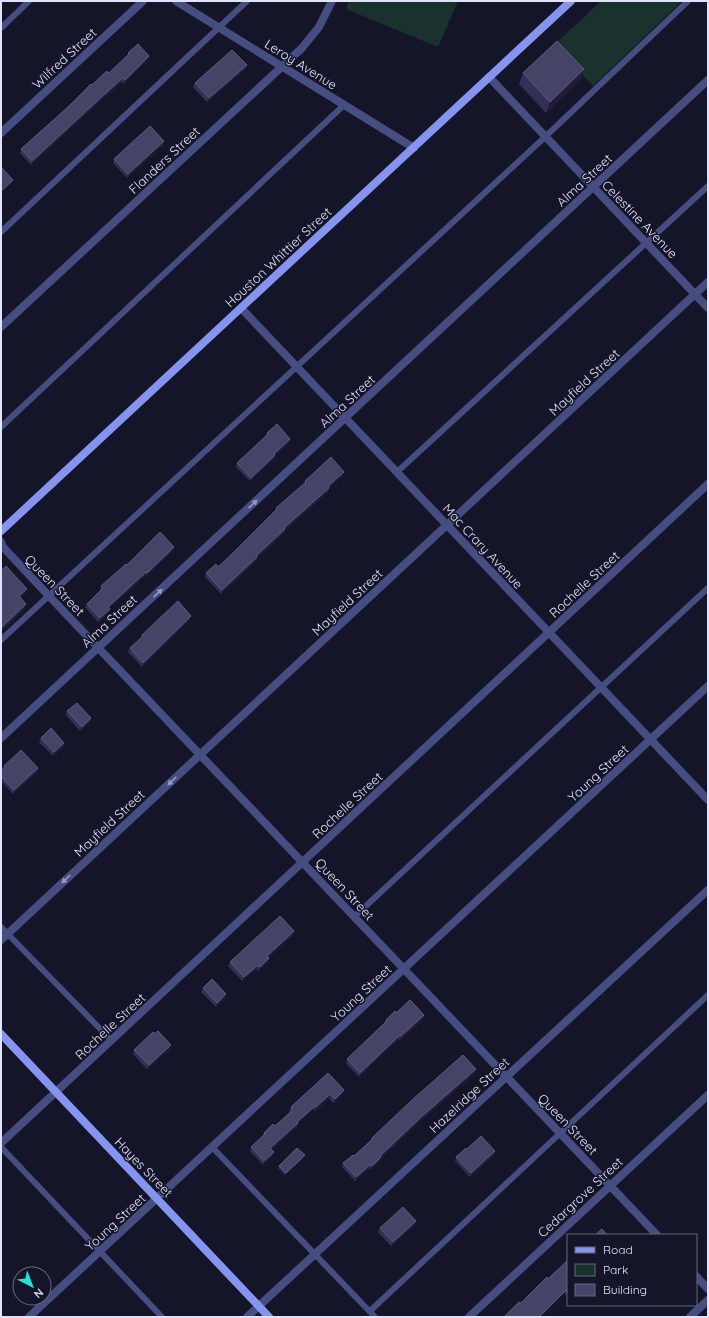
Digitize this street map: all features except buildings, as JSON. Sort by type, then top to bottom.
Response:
[{"type":"street","name":"Wilfred Street","points":[[1,133],[143,1]]},
{"type":"street","name":"Leroy Avenue","points":[[176,1],[414,148]]},
{"type":"street","name":"Flanders Street","points":[[1,327],[302,48],[315,33],[327,13],[332,1]]},
{"type":"street","name":"Houston Whittier Street","points":[[1,531],[571,1]]},
{"type":"street","name":"Celestine Avenue","points":[[489,77],[708,308]]},
{"type":"street","name":"Alma Street","points":[[1,738],[594,188],[708,80]]},
{"type":"street","name":"Mayfield Street","points":[[1,940],[200,754],[448,526],[708,282]]},
{"type":"street","name":"Mac Crary Avenue","points":[[241,308],[708,800]]},
{"type":"street","name":"Rochelle Street","points":[[1,1143],[708,484]]},
{"type":"street","name":"Queen Street","points":[[1,542],[3,547],[49,596],[656,1234]]},
{"type":"street","name":"Young Street","points":[[29,1317],[708,686]]},
{"type":"street","name":"Hazelridge Street","points":[[247,1317],[708,890]]},
{"type":"street","name":"Hayes Street","points":[[1,1034],[269,1317]]},
{"type":"street","name":"Cedargrove Street","points":[[469,1317],[708,1095]]},
{"type":"street","points":[[697,1277],[708,1289]]},
{"type":"street","points":[[690,1317],[708,1300]]},
{"type":"lane","points":[[1,28],[29,1]]},
{"type":"lane","points":[[1,232],[247,1]]},
{"type":"lane","points":[[1,640],[545,137],[688,1]]},
{"type":"lane","points":[[1,426],[344,105]]},
{"type":"lane","points":[[397,472],[708,186]]},
{"type":"lane","points":[[354,917],[708,588]]},
{"type":"lane","points":[[1,927],[111,1040]]},
{"type":"lane","points":[[370,1311],[708,995]]},
{"type":"lane","points":[[1,1147],[162,1317]]},
{"type":"lane","points":[[212,1148],[375,1317]]},
{"type":"green space","points":[[349,1],[458,1],[438,47],[346,9]]},
{"type":"green space","points":[[601,1],[682,1],[593,86],[554,45]]}]
